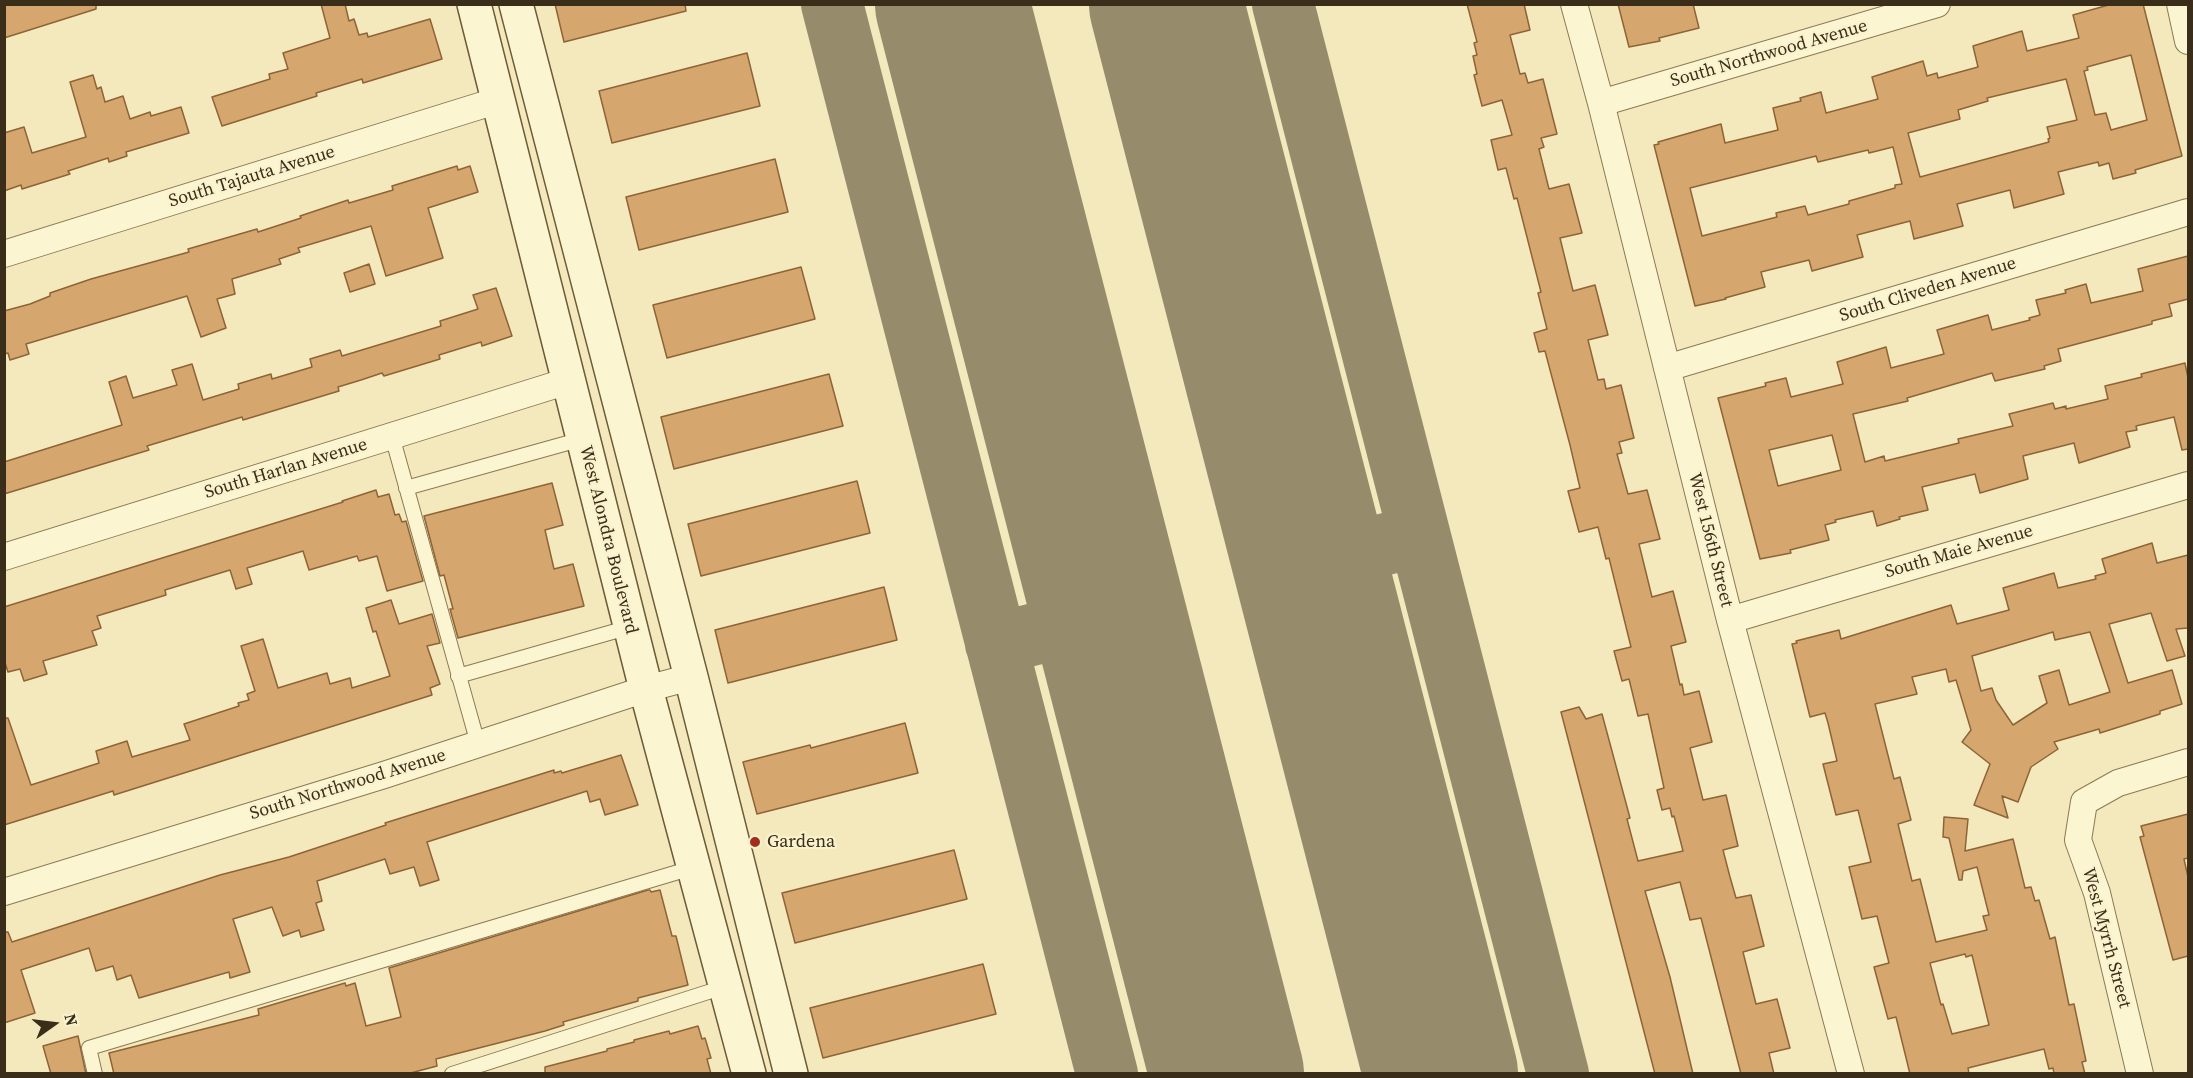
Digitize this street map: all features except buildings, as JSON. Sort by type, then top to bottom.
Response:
[{"type":"main road","name":"West Alondra Boulevard","points":[[474,4],[630,627],[749,1074]]},
{"type":"main road","points":[[516,4],[691,677],[791,1074]]},
{"type":"street","name":"West 156th Street","points":[[1574,4],[1601,103],[1730,620],[1851,1074]]},
{"type":"street","name":"South Northwood Avenue","points":[[1601,103],[1937,4]]},
{"type":"street","points":[[2180,4],[2188,41]]},
{"type":"street","name":"South Tajauta Avenue","points":[[4,254],[499,100]]},
{"type":"street","name":"South Cliveden Avenue","points":[[1667,368],[2188,212]]},
{"type":"street","name":"South Harlan Avenue","points":[[4,557],[568,381]]},
{"type":"street","name":"South Maie Avenue","points":[[1730,620],[2188,485]]},
{"type":"street","name":"South Northwood Avenue","points":[[4,892],[646,689],[691,677]]},
{"type":"street","name":"West Myrrh Street","points":[[2140,1074],[2097,893],[2078,840],[2084,802],[2118,783],[2188,762]]},
{"type":"lane","points":[[392,436],[478,744]]},
{"type":"lane","points":[[406,488],[582,439]]},
{"type":"lane","points":[[458,676],[630,627]]},
{"type":"lane","points":[[95,1074],[89,1048],[695,867]]},
{"type":"lane","points":[[452,1074],[727,986]]},
{"type":"taxiway","points":[[832,4],[1107,1074]]},
{"type":"taxiway","points":[[1283,4],[1558,1074]]},
{"type":"taxiway","points":[[1310,563],[1418,536]]},
{"type":"taxiway","points":[[996,644],[1109,615]]},
{"type":"runway","points":[[952,4],[1227,1074]]},
{"type":"runway","points":[[1166,4],[1441,1074]]},
{"type":"place","name":"Gardena","points":[[755,842]]}]
